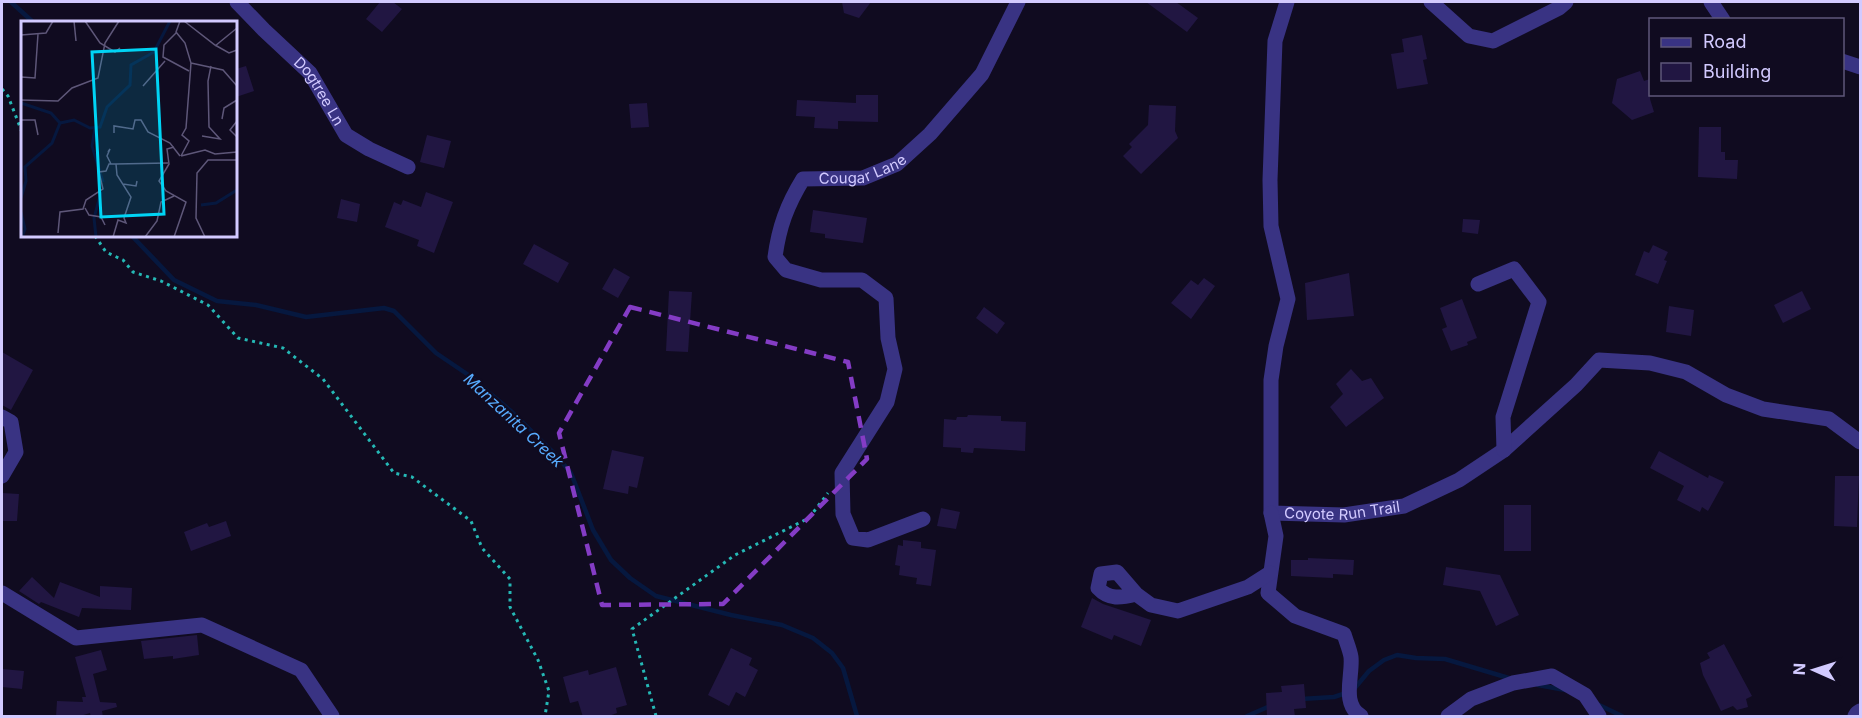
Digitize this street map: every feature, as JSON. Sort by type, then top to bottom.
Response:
[{"type":"street","name":"Dogtree Ln","points":[[237,2],[310,73],[346,135],[369,149],[408,167]]},
{"type":"street","name":"Cougar Lane","points":[[842,473],[887,402],[895,369],[888,338],[886,298],[862,280],[821,280],[786,270],[775,257],[778,233],[789,202],[803,179],[863,178],[897,164],[930,134],[982,74],[1018,2]]},
{"type":"street","name":"Coyote Run Trail","points":[[1287,2],[1275,41],[1270,180],[1271,226],[1288,299],[1276,346],[1271,380],[1271,513],[1344,515],[1404,506],[1459,480],[1504,450],[1599,360],[1650,363],[1686,372],[1726,395],[1763,409],[1829,419],[1860,442]]},
{"type":"street","points":[[1431,2],[1469,36],[1493,41],[1559,8],[1566,2]]},
{"type":"street","points":[[1711,2],[1722,18]]},
{"type":"street","points":[[1844,62],[1860,67]]},
{"type":"street","points":[[1478,284],[1514,269],[1539,302],[1503,417],[1504,450]]},
{"type":"street","points":[[2,417],[11,422],[16,452],[2,476]]},
{"type":"street","points":[[842,473],[843,514],[853,538],[868,540],[923,519]]},
{"type":"street","points":[[1271,513],[1276,536],[1268,593],[1295,616],[1344,634],[1351,658],[1348,693],[1355,713],[1360,717]]},
{"type":"street","points":[[1136,594],[1151,605],[1178,611],[1248,587],[1270,573]]},
{"type":"street","points":[[2,593],[76,638],[202,625],[301,670],[332,717]]},
{"type":"street","points":[[1448,717],[1471,699],[1481,695],[1513,683],[1552,676],[1585,695],[1599,717]]},
{"type":"street","points":[[1855,717],[1860,711]]},
{"type":"path","points":[[2,88],[8,96],[21,129]]},
{"type":"path","points":[[96,237],[106,252],[123,260],[133,272],[161,281],[208,305],[238,338],[283,348],[323,379],[394,473],[412,477],[471,521],[482,548],[510,579],[510,607],[538,660],[549,691],[545,717]]},
{"type":"path","points":[[656,717],[632,629],[735,555],[809,518],[842,473]]},
{"type":"highlighted area","points":[[630,307],[848,362],[867,459],[723,604],[602,605],[559,433]]},
{"type":"building","points":[[380,2],[393,2],[402,9],[382,32],[366,19]]},
{"type":"building","points":[[842,2],[871,2],[859,18],[844,13]]},
{"type":"building","points":[[1146,2],[1176,2],[1198,18],[1187,32]]},
{"type":"building","points":[[1422,35],[1427,59],[1423,60],[1428,84],[1397,89],[1391,54],[1404,52],[1402,39]]},
{"type":"building","points":[[246,66],[254,91],[237,97],[237,69]]},
{"type":"building","points":[[1640,71],[1644,81],[1649,79],[1649,96],[1654,112],[1632,120],[1612,103],[1617,79]]},
{"type":"building","points":[[856,95],[878,95],[878,122],[838,121],[838,129],[814,128],[815,117],[796,116],[797,100],[856,103]]},
{"type":"building","points":[[647,103],[649,127],[631,128],[629,104]]},
{"type":"building","points":[[1149,105],[1176,106],[1175,131],[1178,138],[1141,174],[1123,156],[1132,147],[1129,144],[1148,125]]},
{"type":"building","points":[[1699,127],[1721,127],[1721,152],[1725,152],[1725,160],[1738,160],[1737,179],[1698,177]]},
{"type":"building","points":[[427,135],[451,141],[444,168],[420,162]]},
{"type":"building","points":[[426,192],[453,202],[434,253],[417,246],[419,240],[385,227],[394,202],[401,205],[403,200],[421,207]]},
{"type":"building","points":[[341,199],[360,204],[357,222],[337,218]]},
{"type":"building","points":[[813,210],[867,218],[863,243],[825,238],[825,234],[810,232]]},
{"type":"building","points":[[1463,219],[1480,220],[1478,234],[1462,232]]},
{"type":"building","points":[[534,244],[569,263],[558,283],[523,264]]},
{"type":"building","points":[[1653,245],[1668,252],[1658,284],[1635,275],[1644,251],[1649,253]]},
{"type":"building","points":[[614,268],[630,277],[618,298],[602,289]]},
{"type":"building","points":[[1349,273],[1354,316],[1307,320],[1305,283]]},
{"type":"building","points":[[1204,278],[1215,286],[1191,319],[1171,303],[1191,280],[1198,285]]},
{"type":"building","points":[[669,291],[692,292],[688,352],[666,351]]},
{"type":"building","points":[[1802,291],[1811,309],[1783,323],[1774,305]]},
{"type":"building","points":[[1462,299],[1477,338],[1467,342],[1468,345],[1451,351],[1442,329],[1447,327],[1440,308]]},
{"type":"building","points":[[1669,306],[1694,310],[1691,336],[1666,332]]},
{"type":"building","points":[[984,307],[1005,323],[997,334],[976,318]]},
{"type":"building","points":[[2,352],[33,370],[11,410],[2,405]]},
{"type":"building","points":[[1351,369],[1362,381],[1371,378],[1384,398],[1346,427],[1330,407],[1343,394],[1336,384]]},
{"type":"building","points":[[1001,416],[1001,421],[1026,422],[1025,451],[974,448],[973,453],[961,452],[961,448],[943,447],[944,419],[956,420],[957,417]]},
{"type":"building","points":[[612,450],[644,457],[637,488],[629,486],[628,494],[603,489]]},
{"type":"building","points":[[1659,451],[1708,478],[1709,475],[1724,482],[1708,511],[1702,507],[1700,512],[1677,500],[1684,486],[1650,468]]},
{"type":"building","points":[[1835,476],[1859,476],[1857,527],[1834,526]]},
{"type":"building","points":[[2,493],[19,494],[17,521],[2,521]]},
{"type":"building","points":[[1504,505],[1531,505],[1531,551],[1504,551]]},
{"type":"building","points":[[941,508],[960,512],[956,529],[937,526]]},
{"type":"building","points":[[226,521],[231,536],[191,551],[184,532],[207,523],[209,527]]},
{"type":"building","points":[[903,540],[921,542],[921,548],[936,550],[931,586],[916,584],[917,578],[899,575],[900,566],[895,565],[898,545],[903,546]]},
{"type":"building","points":[[1308,558],[1354,560],[1353,575],[1333,574],[1333,578],[1291,576],[1291,560],[1308,560]]},
{"type":"building","points":[[1446,567],[1500,575],[1519,615],[1496,626],[1480,591],[1443,585]]},
{"type":"building","points":[[32,577],[54,598],[60,582],[100,597],[100,586],[132,588],[131,610],[82,608],[79,617],[41,602],[39,604],[19,591]]},
{"type":"building","points":[[1092,598],[1151,620],[1141,646],[1114,635],[1112,640],[1081,627]]},
{"type":"building","points":[[197,635],[199,655],[173,659],[173,656],[144,659],[141,641]]},
{"type":"building","points":[[1724,644],[1752,696],[1746,699],[1748,707],[1737,710],[1733,706],[1721,711],[1703,675],[1700,663],[1710,658],[1707,653]]},
{"type":"building","points":[[731,648],[752,658],[749,665],[758,670],[745,697],[736,692],[729,706],[708,695]]},
{"type":"building","points":[[101,650],[107,670],[93,674],[100,702],[116,703],[117,707],[102,711],[103,717],[91,717],[90,713],[77,717],[56,717],[57,701],[83,702],[82,697],[86,697],[75,657]]},
{"type":"building","points":[[616,667],[627,705],[616,708],[617,713],[606,717],[583,717],[578,701],[570,703],[563,677],[588,670],[589,675]]},
{"type":"building","points":[[2,669],[24,671],[22,689],[2,687]]},
{"type":"building","points":[[1304,684],[1306,708],[1294,709],[1295,717],[1267,717],[1266,693],[1282,692],[1281,686]]},
{"type":"waterway","name":"Manzanita Creek","points":[[11,2],[32,21]]},
{"type":"waterway","name":"Manzanita Creek","points":[[133,237],[174,280],[217,301],[256,305],[306,317],[384,308],[394,311],[436,353],[467,374],[512,412],[554,453],[571,473],[593,530],[611,560],[630,578],[656,596],[782,625],[813,638],[832,653],[843,668],[857,716]]},
{"type":"waterway","points":[[1354,689],[1369,671],[1384,660],[1397,655],[1445,659],[1512,679]]},
{"type":"waterway","points":[[1538,685],[1565,690]]},
{"type":"waterway","points":[[1301,699],[1334,697],[1346,693]]},
{"type":"waterway","points":[[1597,704],[1622,716]]},
{"type":"waterway","points":[[1247,716],[1270,706]]}]
